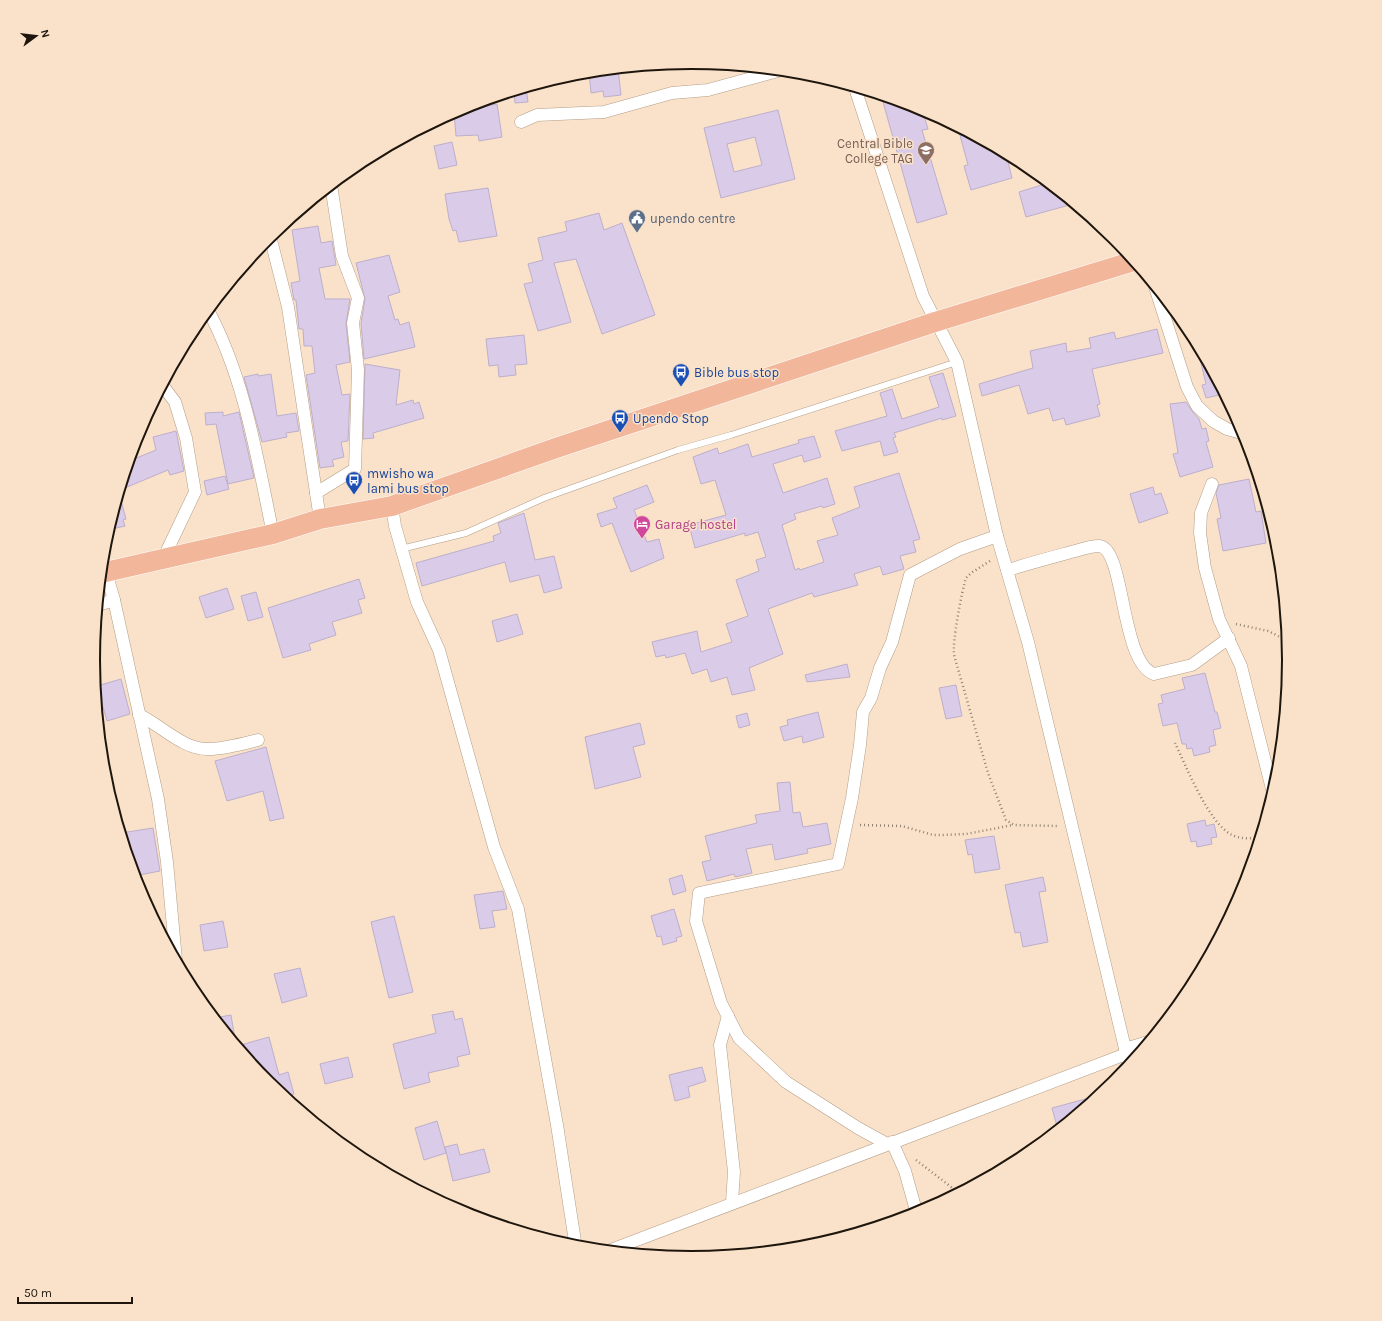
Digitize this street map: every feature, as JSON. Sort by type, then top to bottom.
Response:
[{"type":"highway","points":[[107,571],[273,534],[320,519],[392,506],[556,448],[935,322],[1129,263]]},
{"type":"street","points":[[521,122],[537,115],[604,112],[672,93],[708,90],[767,74]]},
{"type":"street","points":[[857,93],[923,296],[935,322],[957,362],[997,536],[1004,555],[1028,642],[1127,1056]]},
{"type":"street","points":[[316,493],[355,468],[358,370],[353,323],[358,298],[342,256],[332,190]]},
{"type":"street","points":[[272,243],[288,307],[320,519]]},
{"type":"street","points":[[1159,298],[1187,388],[1197,406],[1213,421],[1227,429],[1236,431]]},
{"type":"street","points":[[211,316],[227,349],[240,385],[273,534]]},
{"type":"street","points":[[163,559],[195,492],[186,438],[175,402],[165,390]]},
{"type":"street","points":[[1212,484],[1201,513],[1200,533],[1205,568],[1219,619],[1241,666],[1270,781]]},
{"type":"street","points":[[392,506],[395,526],[417,602],[439,650],[494,847],[518,909],[557,1125],[575,1241]]},
{"type":"street","points":[[915,1208],[905,1171],[889,1143],[845,1120],[786,1082],[739,1038],[721,1003],[696,921],[699,894],[838,864],[848,825],[863,712],[871,698],[880,668],[892,642],[910,575],[960,549],[997,536]]},
{"type":"street","points":[[1008,570],[1082,549],[1098,546],[1105,547],[1110,552],[1116,571],[1128,628],[1139,657],[1144,667],[1149,672],[1154,674],[1192,664],[1229,638]]},
{"type":"street","points":[[106,579],[114,600],[159,807],[167,862],[175,949]]},
{"type":"street","points":[[103,603],[114,600]]},
{"type":"street","points":[[139,715],[195,747],[207,750],[258,740]]},
{"type":"street","points":[[728,1016],[720,1045],[734,1172],[732,1202]]},
{"type":"street","points":[[617,1247],[889,1143],[1127,1056],[1138,1049]]},
{"type":"lane","points":[[401,549],[466,533],[544,498],[671,453],[957,362]]},
{"type":"path","points":[[1004,555],[975,570],[966,578],[953,649],[988,773],[1006,820],[1014,825]]},
{"type":"path","points":[[1219,619],[1268,631],[1281,638]]},
{"type":"path","points":[[1175,743],[1200,798],[1215,819],[1231,835],[1244,838],[1255,837]]},
{"type":"path","points":[[848,825],[898,825],[933,835],[966,834],[1014,825],[1072,827]]},
{"type":"path","points":[[915,1159],[955,1190]]},
{"type":"building","points":[[619,74],[621,95],[604,97],[603,91],[591,93],[590,78]]},
{"type":"building","points":[[527,92],[528,102],[515,103],[514,96]]},
{"type":"building","points":[[883,102],[924,117],[928,129],[922,130],[947,214],[917,223]]},
{"type":"building","points":[[497,104],[502,137],[479,141],[478,135],[456,136],[455,119],[486,106]]},
{"type":"building","points":[[778,110],[795,179],[721,198],[704,128]],"holes":[[[755,137],[762,165],[734,172],[727,144]]]},
{"type":"building","points":[[959,133],[1008,161],[1012,178],[971,190],[964,166],[968,165]]},
{"type":"building","points":[[452,142],[457,165],[439,169],[434,146]]},
{"type":"building","points":[[1042,185],[1068,205],[1026,217],[1019,192]]},
{"type":"building","points":[[488,188],[497,236],[459,242],[456,230],[453,231],[449,219],[445,194]]},
{"type":"building","points":[[599,213],[604,230],[622,223],[655,315],[602,334],[576,259],[554,263],[571,322],[538,331],[524,284],[533,282],[528,264],[543,260],[538,238],[567,231],[565,222]]},
{"type":"building","points":[[318,226],[321,243],[332,241],[336,265],[319,268],[325,299],[350,299],[346,324],[350,362],[336,365],[342,395],[350,394],[348,441],[341,442],[344,457],[332,460],[334,466],[320,468],[306,375],[315,373],[312,346],[304,346],[303,329],[299,329],[296,300],[294,300],[291,283],[300,281],[292,230]]},
{"type":"building","points":[[389,255],[400,292],[388,296],[395,320],[398,319],[400,325],[409,322],[415,347],[364,359],[361,323],[365,299],[356,263]]},
{"type":"building","points":[[1157,329],[1163,353],[1092,369],[1100,404],[1097,405],[1100,416],[1066,425],[1064,418],[1053,421],[1049,408],[1028,414],[1019,385],[982,396],[979,384],[1033,368],[1030,351],[1066,343],[1067,352],[1091,348],[1089,338],[1114,332],[1116,339]]},
{"type":"building","points":[[524,335],[527,364],[515,365],[516,375],[499,377],[498,365],[489,366],[486,339]]},
{"type":"building","points":[[1200,361],[1220,395],[1206,398],[1202,385],[1206,384]]},
{"type":"building","points":[[365,364],[400,370],[396,405],[413,400],[414,404],[419,402],[424,418],[373,433],[374,438],[363,439]]},
{"type":"building","points":[[943,373],[956,416],[942,420],[942,418],[894,433],[896,437],[893,438],[898,452],[884,456],[880,441],[842,451],[835,431],[887,416],[880,393],[892,389],[902,419],[939,407],[929,377]]},
{"type":"building","points":[[258,374],[258,376],[271,374],[277,416],[296,413],[299,431],[286,433],[287,437],[262,442],[244,377]]},
{"type":"building","points":[[1186,402],[1199,419],[1202,429],[1206,428],[1209,441],[1206,442],[1213,467],[1180,477],[1173,454],[1178,453],[1170,404]]},
{"type":"building","points":[[223,412],[223,416],[239,412],[254,478],[228,484],[216,424],[206,425],[205,413]]},
{"type":"building","points":[[176,431],[184,471],[170,475],[168,470],[126,488],[136,458],[156,450],[153,437]]},
{"type":"building","points":[[814,436],[821,457],[804,462],[802,455],[773,464],[783,493],[827,478],[835,504],[794,514],[796,519],[782,525],[795,570],[799,568],[800,570],[824,562],[817,541],[838,535],[832,518],[860,507],[854,487],[899,473],[920,539],[913,541],[916,552],[900,556],[904,569],[883,575],[880,566],[854,574],[858,585],[814,597],[812,593],[768,609],[783,654],[749,668],[755,690],[732,695],[727,677],[711,682],[707,669],[692,674],[685,653],[666,658],[665,655],[656,657],[652,642],[697,631],[701,652],[732,642],[726,624],[748,616],[736,580],[759,571],[756,560],[766,557],[758,532],[745,536],[745,533],[695,548],[689,525],[726,515],[715,480],[701,484],[693,457],[717,448],[719,454],[748,444],[752,457],[799,443],[798,440]]},
{"type":"building","points":[[225,476],[229,489],[207,495],[204,481]]},
{"type":"building","points":[[1249,479],[1256,512],[1261,511],[1266,543],[1223,551],[1217,519],[1221,518],[1216,493],[1219,485]]},
{"type":"building","points":[[647,485],[654,502],[634,510],[647,542],[659,539],[664,558],[631,572],[612,523],[601,527],[597,514],[617,508],[613,498]]},
{"type":"building","points":[[1153,487],[1155,495],[1161,493],[1168,513],[1139,523],[1130,494]]},
{"type":"building","points":[[121,502],[126,519],[123,520],[125,526],[115,528]]},
{"type":"building","points":[[524,513],[535,560],[554,556],[562,588],[544,593],[539,575],[510,582],[505,562],[422,586],[416,563],[494,541],[493,536],[501,533],[498,523]]},
{"type":"building","points":[[359,579],[365,598],[358,600],[362,613],[332,622],[336,635],[309,644],[311,650],[283,658],[268,608]]},
{"type":"building","points":[[227,588],[234,609],[206,618],[199,597]]},
{"type":"building","points":[[256,592],[263,617],[248,621],[241,596]]},
{"type":"building","points":[[517,614],[523,634],[497,642],[492,621]]},
{"type":"building","points":[[847,664],[850,677],[807,682],[805,675]]},
{"type":"building","points":[[1205,673],[1215,712],[1217,712],[1221,728],[1213,730],[1216,745],[1209,747],[1210,752],[1194,756],[1192,748],[1187,749],[1186,744],[1182,744],[1177,723],[1163,726],[1158,704],[1163,703],[1161,695],[1185,689],[1182,678]]},
{"type":"building","points":[[121,679],[130,714],[107,721],[101,701],[101,685]]},
{"type":"building","points":[[956,685],[962,716],[946,719],[939,688]]},
{"type":"building","points":[[818,712],[824,737],[803,743],[802,736],[784,741],[780,727],[788,725],[787,720]]},
{"type":"building","points":[[747,713],[750,725],[739,728],[736,716]]},
{"type":"building","points":[[640,723],[645,744],[633,747],[641,777],[595,789],[585,737]]},
{"type":"building","points":[[266,747],[284,818],[270,821],[263,791],[227,801],[215,761]]},
{"type":"building","points":[[790,782],[793,813],[800,812],[803,827],[827,823],[831,844],[807,849],[808,853],[775,860],[772,844],[746,849],[752,873],[735,877],[734,874],[707,881],[702,862],[711,860],[705,836],[757,823],[755,815],[780,811],[777,783]]},
{"type":"building","points":[[1205,820],[1206,826],[1214,824],[1217,837],[1211,838],[1212,844],[1197,847],[1196,841],[1191,842],[1187,824]]},
{"type":"building","points":[[153,828],[160,871],[140,875],[125,832]]},
{"type":"building","points":[[994,836],[1000,869],[975,873],[972,854],[968,855],[965,840]]},
{"type":"building","points":[[682,875],[686,891],[673,895],[669,879]]},
{"type":"building","points":[[1043,877],[1046,891],[1039,892],[1048,942],[1023,947],[1020,932],[1015,933],[1005,885]]},
{"type":"building","points":[[503,891],[507,909],[492,911],[495,927],[480,929],[474,895]]},
{"type":"building","points":[[674,909],[682,936],[676,938],[677,941],[663,945],[661,936],[657,937],[651,916]]},
{"type":"building","points":[[394,916],[413,992],[389,998],[371,922]]},
{"type":"building","points":[[223,921],[228,947],[204,951],[200,925]]},
{"type":"building","points":[[300,968],[307,996],[282,1003],[274,974]]},
{"type":"building","points":[[453,1011],[455,1020],[462,1018],[470,1054],[457,1057],[459,1066],[428,1073],[430,1082],[404,1089],[393,1044],[436,1033],[432,1015]]},
{"type":"building","points":[[231,1015],[235,1037],[222,1021],[219,1017]]},
{"type":"building","points":[[269,1037],[279,1075],[288,1072],[294,1094],[290,1095],[273,1079],[241,1045]]},
{"type":"building","points":[[348,1057],[353,1077],[325,1084],[320,1064]]},
{"type":"building","points":[[702,1067],[706,1081],[688,1087],[690,1097],[675,1101],[669,1075]]},
{"type":"building","points":[[1088,1098],[1057,1125],[1052,1108]]},
{"type":"building","points":[[437,1121],[446,1153],[424,1160],[415,1128]]},
{"type":"building","points":[[457,1144],[460,1155],[484,1149],[490,1172],[453,1181],[445,1147]]},
{"type":"place","name":"Central Bible College TAG","points":[[926,165]]},
{"type":"place","name":"upendo centre","points":[[637,233]]},
{"type":"place","name":"Bible bus stop","points":[[681,387]]},
{"type":"place","name":"Upendo Stop","points":[[620,433]]},
{"type":"place","name":"mwisho wa lami bus stop","points":[[354,495]]},
{"type":"place","name":"Garage hostel","points":[[642,539]]}]
